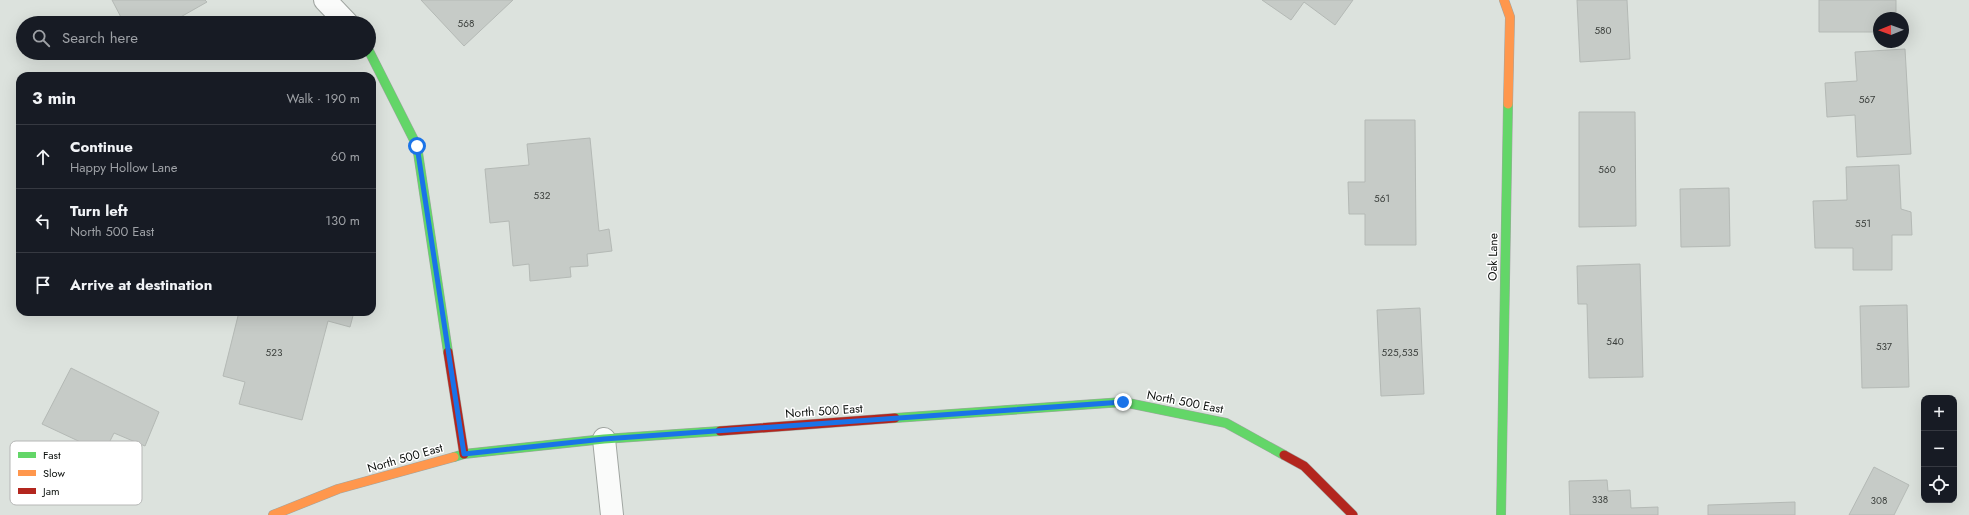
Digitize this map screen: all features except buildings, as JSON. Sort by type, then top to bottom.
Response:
[{"type":"street","points":[[325,0],[340,16]]},
{"type":"street","name":"Oak Lane","points":[[1501,515],[1510,17],[1504,0]]},
{"type":"street","points":[[374,60],[417,146],[464,454]]},
{"type":"street","name":"North 500 East","points":[[273,515],[338,489],[464,454],[604,439],[1123,402],[1226,423],[1304,466],[1353,515]]},
{"type":"street","points":[[604,439],[612,515]]},
{"type":"traffic: fast","points":[[374,60],[417,146],[448,352]]},
{"type":"traffic: fast","points":[[1501,515],[1508,104]]},
{"type":"traffic: fast","points":[[895,418],[1123,402],[1226,423],[1284,455]]},
{"type":"traffic: fast","points":[[454,457],[464,454],[604,439],[720,431]]},
{"type":"traffic: slow","points":[[1504,0],[1510,17],[1508,104]]},
{"type":"traffic: slow","points":[[273,515],[338,489],[454,457]]},
{"type":"traffic: jam","points":[[448,352],[464,454]]},
{"type":"traffic: jam","points":[[720,431],[895,418]]},
{"type":"traffic: jam","points":[[1284,455],[1304,466],[1353,515]]},
{"type":"route","points":[[417,146],[464,454],[604,439],[1123,402]]}]
